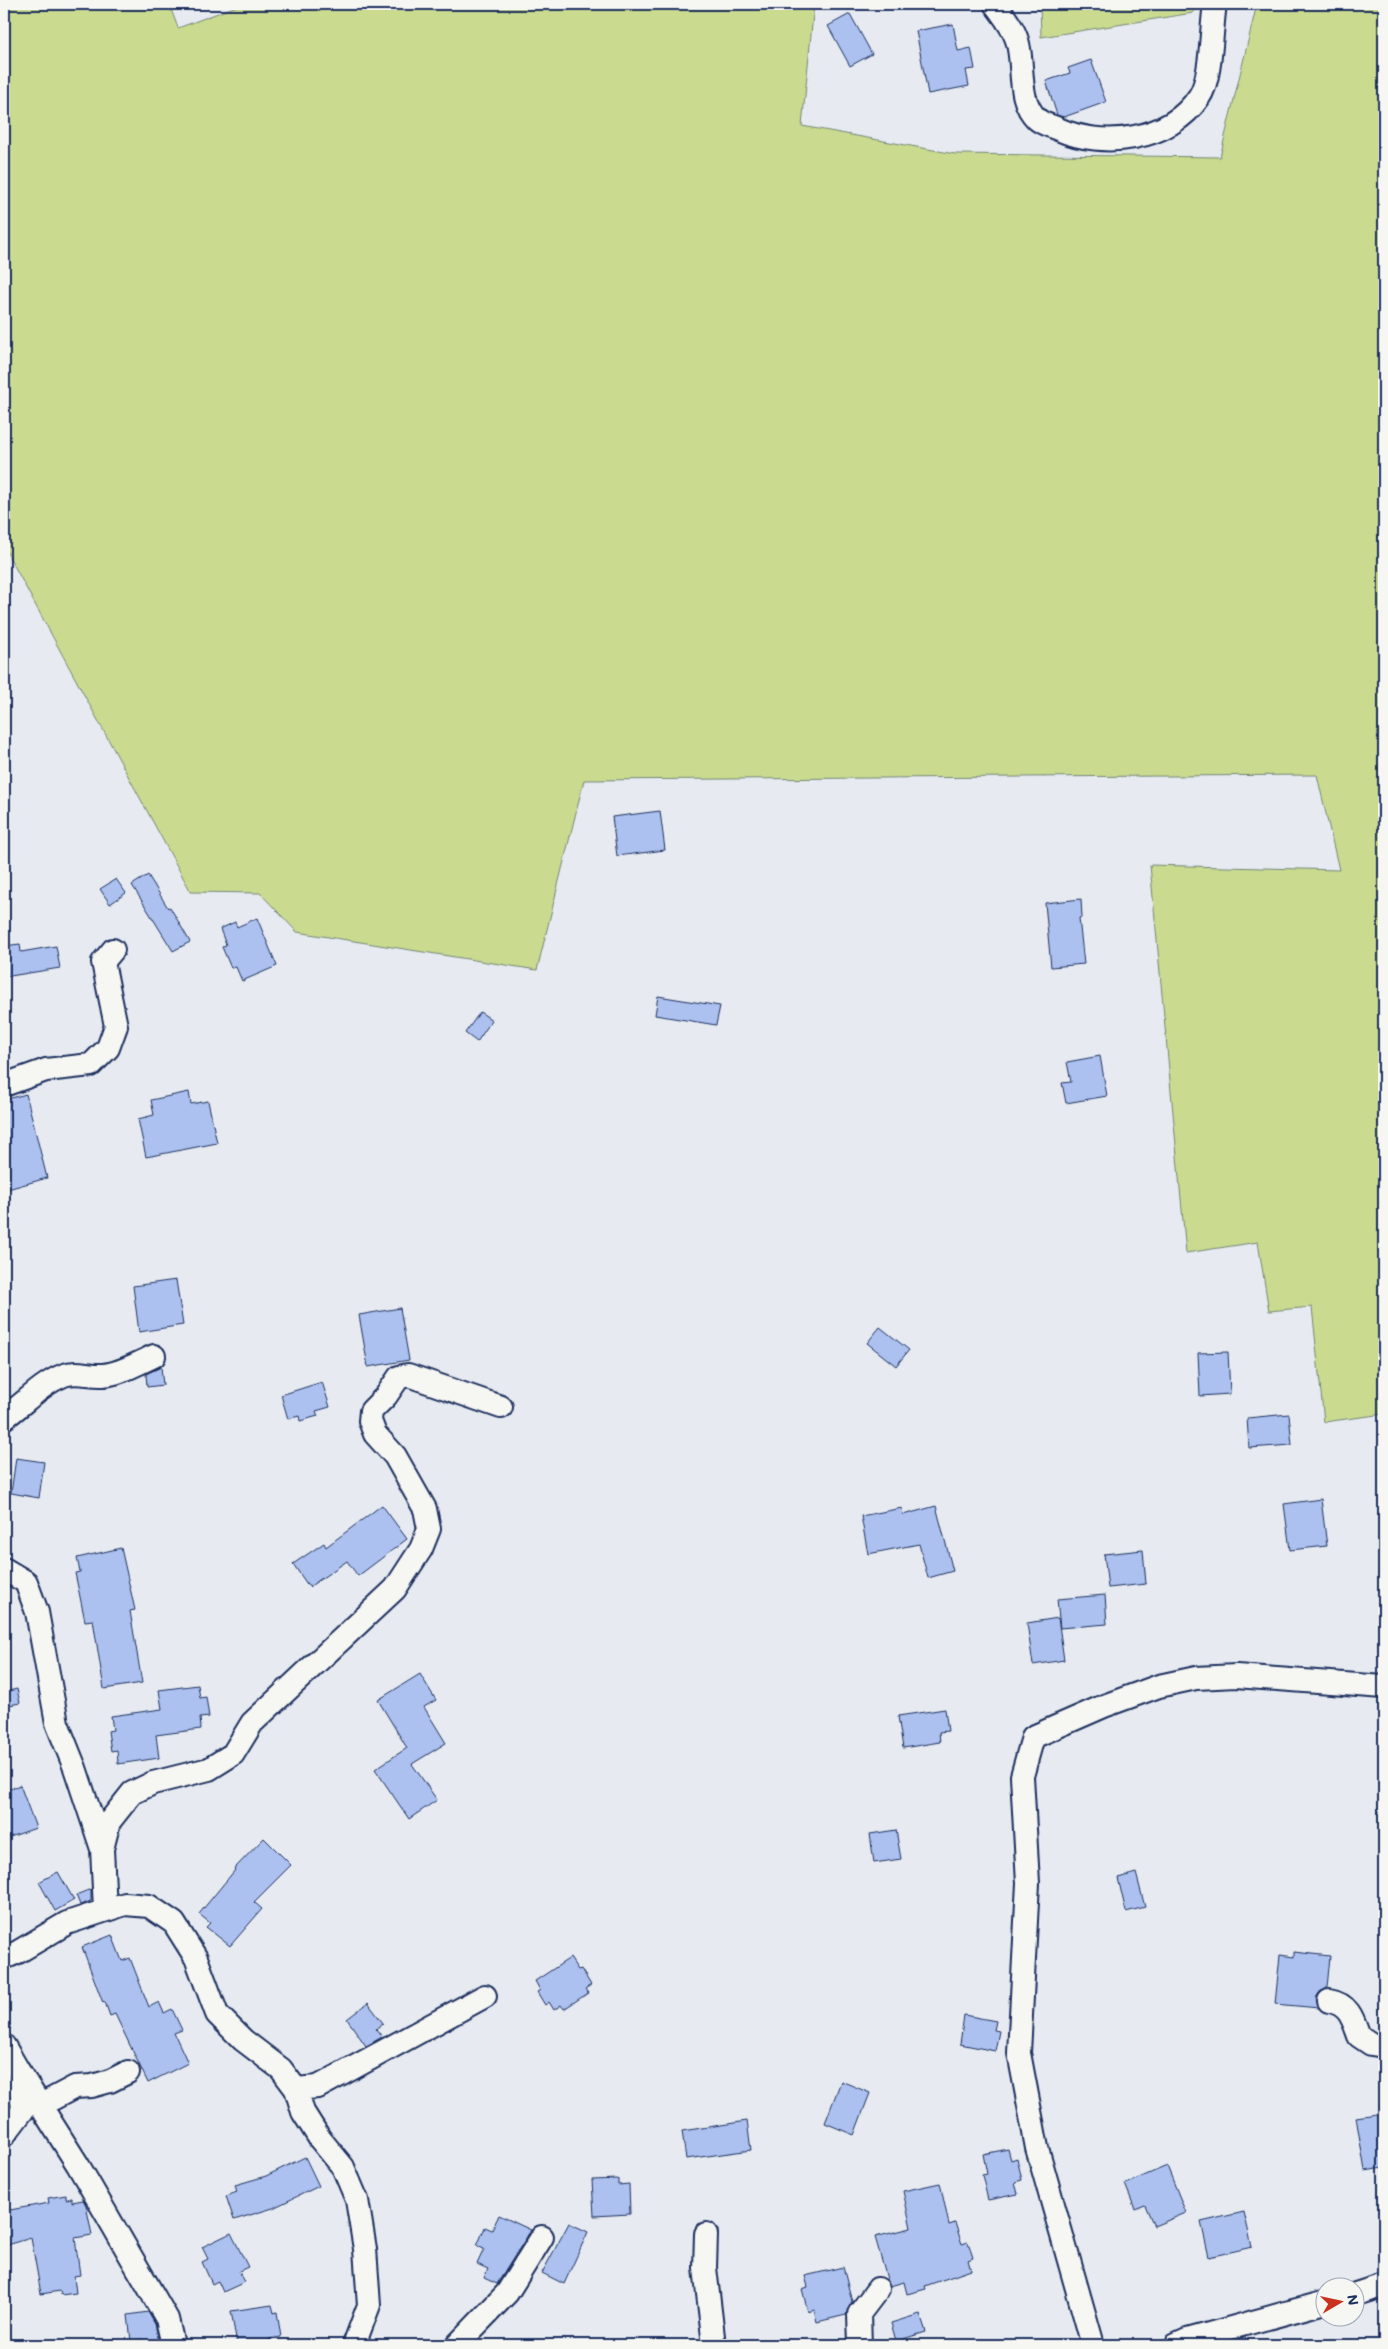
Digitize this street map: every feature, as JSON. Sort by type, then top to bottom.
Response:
[{"type":"street","points":[[995,4],[1017,40],[1026,103],[1038,120],[1064,132],[1094,139],[1124,140],[1152,131],[1179,117],[1199,97],[1207,79],[1215,4]]},
{"type":"street","points":[[4,1085],[46,1070],[91,1065],[108,1048],[116,1026],[103,962],[113,950]]},
{"type":"street","points":[[4,1418],[20,1407],[48,1382],[66,1374],[86,1373],[102,1376],[118,1372],[154,1356]]},
{"type":"street","points":[[102,1849],[109,1822],[132,1794],[153,1783],[209,1769],[233,1754],[252,1723],[395,1589],[421,1549],[429,1529],[425,1509],[395,1456],[375,1434],[370,1421],[371,1410],[386,1396],[399,1377],[408,1376],[501,1407]]},
{"type":"street","points":[[4,1568],[26,1582],[37,1612],[57,1723],[75,1768],[102,1849],[105,1908]]},
{"type":"street","points":[[1094,2345],[1037,2148],[1018,2052],[1028,1883],[1022,1776],[1033,1737],[1159,1686],[1196,1678],[1236,1676],[1384,1687]]},
{"type":"street","points":[[4,1958],[18,1952],[67,1923],[105,1908],[125,1904],[149,1906],[174,1923],[196,1958],[216,2014],[244,2040],[281,2069],[296,2089],[304,2112],[320,2139],[343,2167],[357,2200],[365,2249],[369,2305],[354,2345]]},
{"type":"street","points":[[296,2089],[318,2087],[485,1996]]},
{"type":"street","points":[[1329,2001],[1339,2002],[1352,2014],[1359,2036],[1371,2044],[1384,2046]]},
{"type":"street","points":[[4,2046],[39,2106],[78,2165],[167,2319],[173,2345]]},
{"type":"street","points":[[4,2135],[23,2110],[18,2070]]},
{"type":"street","points":[[39,2106],[75,2087],[92,2086],[110,2081],[128,2072]]},
{"type":"street","points":[[706,2234],[705,2268],[714,2345]]},
{"type":"street","points":[[457,2345],[507,2293],[542,2237]]},
{"type":"street","points":[[1366,2291],[1384,2285]]},
{"type":"street","points":[[860,2345],[859,2314],[878,2289]]},
{"type":"street","points":[[1176,2345],[1187,2340],[1316,2305]]},
{"type":"green space","points":[[4,4],[169,4],[178,28],[242,4],[814,4],[802,126],[955,154],[1220,157],[1257,4],[1384,4],[1384,1414],[1324,1422],[1312,1307],[1269,1311],[1258,1242],[1186,1253],[1150,865],[1339,870],[1317,775],[584,780],[537,970],[297,932],[260,893],[191,892],[4,547]]},
{"type":"green space","points":[[1040,4],[1196,4],[1193,13],[1041,37]]},
{"type":"building","points":[[850,14],[872,54],[850,66],[828,26]]},
{"type":"building","points":[[953,24],[958,51],[971,48],[975,69],[966,70],[969,86],[928,94],[916,31]]},
{"type":"building","points":[[1091,60],[1106,102],[1064,117],[1057,115],[1046,81],[1070,73],[1068,68]]},
{"type":"building","points":[[660,811],[665,850],[617,856],[612,817]]},
{"type":"building","points":[[148,875],[168,908],[170,907],[190,942],[173,951],[132,885]]},
{"type":"building","points":[[116,879],[126,893],[110,904],[100,889]]},
{"type":"building","points":[[1081,899],[1082,917],[1079,918],[1084,964],[1051,967],[1045,903]]},
{"type":"building","points":[[257,918],[277,966],[242,981],[236,967],[231,968],[222,947],[226,945],[220,929],[235,922],[237,927]]},
{"type":"building","points":[[20,944],[21,952],[56,946],[60,968],[4,977],[4,946]]},
{"type":"building","points":[[658,996],[720,1006],[716,1025],[655,1015]]},
{"type":"building","points":[[480,1012],[492,1020],[477,1042],[465,1033]]},
{"type":"building","points":[[1100,1056],[1107,1096],[1066,1103],[1062,1083],[1071,1082],[1067,1062]]},
{"type":"building","points":[[189,1092],[191,1104],[208,1101],[217,1143],[146,1157],[138,1119],[154,1115],[151,1100]]},
{"type":"building","points":[[26,1094],[47,1178],[4,1190],[4,1100]]},
{"type":"building","points":[[176,1280],[183,1325],[139,1332],[133,1286]]},
{"type":"building","points":[[400,1308],[409,1360],[368,1367],[359,1315]]},
{"type":"building","points":[[880,1327],[909,1350],[896,1366],[867,1343]]},
{"type":"building","points":[[1228,1352],[1230,1394],[1200,1396],[1198,1353]]},
{"type":"building","points":[[161,1367],[163,1385],[147,1387],[146,1374]]},
{"type":"building","points":[[322,1382],[330,1407],[316,1411],[318,1416],[300,1421],[299,1416],[288,1419],[281,1395]]},
{"type":"building","points":[[1289,1414],[1292,1445],[1249,1448],[1247,1418]]},
{"type":"building","points":[[16,1458],[44,1462],[39,1498],[11,1493]]},
{"type":"building","points":[[1321,1499],[1327,1546],[1290,1550],[1284,1504]]},
{"type":"building","points":[[382,1505],[407,1539],[358,1576],[347,1561],[309,1587],[293,1564],[324,1543],[326,1547]]},
{"type":"building","points":[[936,1506],[953,1571],[928,1578],[919,1544],[868,1554],[861,1516],[902,1508],[903,1515]]},
{"type":"building","points":[[121,1548],[135,1610],[130,1611],[142,1683],[104,1689],[93,1620],[85,1621],[75,1573],[80,1572],[77,1558]]},
{"type":"building","points":[[1143,1550],[1146,1584],[1108,1588],[1104,1554]]},
{"type":"building","points":[[1105,1595],[1107,1624],[1060,1628],[1057,1599]]},
{"type":"building","points":[[1058,1618],[1064,1660],[1033,1665],[1027,1623]]},
{"type":"building","points":[[420,1674],[436,1700],[424,1707],[446,1743],[412,1764],[437,1800],[409,1819],[375,1769],[407,1748],[378,1700]]},
{"type":"building","points":[[198,1685],[200,1698],[206,1697],[209,1717],[200,1718],[201,1729],[156,1735],[159,1758],[118,1764],[117,1750],[111,1751],[108,1731],[113,1730],[111,1716],[162,1709],[159,1690]]},
{"type":"building","points":[[17,1689],[20,1703],[4,1706],[4,1692]]},
{"type":"building","points":[[945,1709],[948,1731],[939,1732],[940,1742],[903,1748],[898,1716]]},
{"type":"building","points":[[20,1785],[36,1828],[4,1839],[4,1791]]},
{"type":"building","points":[[896,1830],[901,1859],[874,1863],[870,1834]]},
{"type":"building","points":[[264,1838],[291,1865],[254,1902],[262,1909],[230,1946],[206,1927],[210,1923],[199,1914],[234,1869]]},
{"type":"building","points":[[58,1872],[74,1900],[55,1911],[39,1882]]},
{"type":"building","points":[[1136,1873],[1145,1907],[1126,1912],[1118,1878]]},
{"type":"building","points":[[91,1889],[91,1901],[80,1905],[76,1895]]},
{"type":"building","points":[[112,1935],[122,1961],[130,1958],[149,2007],[159,2002],[164,2013],[172,2009],[182,2030],[174,2033],[188,2063],[148,2083],[115,2014],[110,2016],[105,2002],[103,2003],[82,1947]]},
{"type":"building","points":[[1294,1952],[1330,1956],[1327,1988],[1320,1992],[1316,1998],[1319,2008],[1275,2004],[1280,1955],[1294,1957]]},
{"type":"building","points":[[570,1958],[578,1970],[581,1969],[591,1985],[585,1989],[588,1993],[564,2009],[561,2005],[554,2010],[549,2002],[545,2005],[537,1992],[540,1990],[535,1981]]},
{"type":"building","points":[[368,2003],[383,2023],[376,2029],[382,2037],[366,2046],[347,2019]]},
{"type":"building","points":[[964,2015],[996,2021],[994,2030],[999,2031],[995,2051],[960,2044]]},
{"type":"building","points":[[841,2081],[870,2093],[854,2135],[825,2123]]},
{"type":"building","points":[[1384,2113],[1384,2168],[1365,2171],[1356,2117]]},
{"type":"building","points":[[747,2121],[751,2150],[686,2159],[682,2131]]},
{"type":"building","points":[[1008,2149],[1011,2160],[1017,2158],[1022,2180],[1015,2182],[1018,2194],[988,2200],[982,2175],[987,2174],[983,2154]]},
{"type":"building","points":[[305,2157],[319,2186],[273,2208],[234,2220],[226,2196],[237,2192],[235,2185],[266,2176]]},
{"type":"building","points":[[1167,2166],[1186,2213],[1154,2226],[1145,2205],[1135,2209],[1125,2184]]},
{"type":"building","points":[[618,2179],[618,2185],[629,2184],[630,2214],[594,2216],[592,2180]]},
{"type":"building","points":[[940,2183],[949,2225],[955,2223],[962,2244],[968,2242],[973,2258],[968,2260],[971,2270],[925,2286],[926,2289],[907,2294],[904,2282],[890,2286],[875,2237],[911,2228],[903,2191]]},
{"type":"building","points":[[66,2195],[66,2199],[72,2198],[72,2202],[83,2200],[86,2205],[92,2235],[75,2238],[80,2275],[74,2276],[76,2293],[61,2295],[60,2291],[41,2294],[31,2238],[4,2246],[4,2211],[49,2203],[48,2198]]},
{"type":"building","points":[[1244,2212],[1252,2247],[1209,2257],[1201,2222]]},
{"type":"building","points":[[499,2215],[531,2230],[497,2284],[484,2278],[488,2269],[477,2264],[484,2249],[477,2246],[485,2227],[492,2230]]},
{"type":"building","points":[[569,2223],[588,2232],[564,2284],[542,2273]]},
{"type":"building","points":[[231,2233],[248,2267],[239,2271],[245,2282],[223,2292],[218,2281],[212,2284],[202,2262],[208,2259],[202,2247]]},
{"type":"building","points":[[843,2267],[852,2301],[846,2315],[817,2322],[814,2310],[808,2312],[802,2289],[808,2287],[805,2276]]},
{"type":"building","points":[[272,2305],[274,2313],[277,2312],[281,2337],[269,2339],[270,2345],[249,2345],[248,2342],[237,2345],[231,2311]]},
{"type":"building","points":[[148,2312],[155,2324],[160,2345],[143,2345],[142,2339],[131,2341],[128,2315]]},
{"type":"building","points":[[920,2314],[926,2332],[896,2341],[891,2323]]}]
